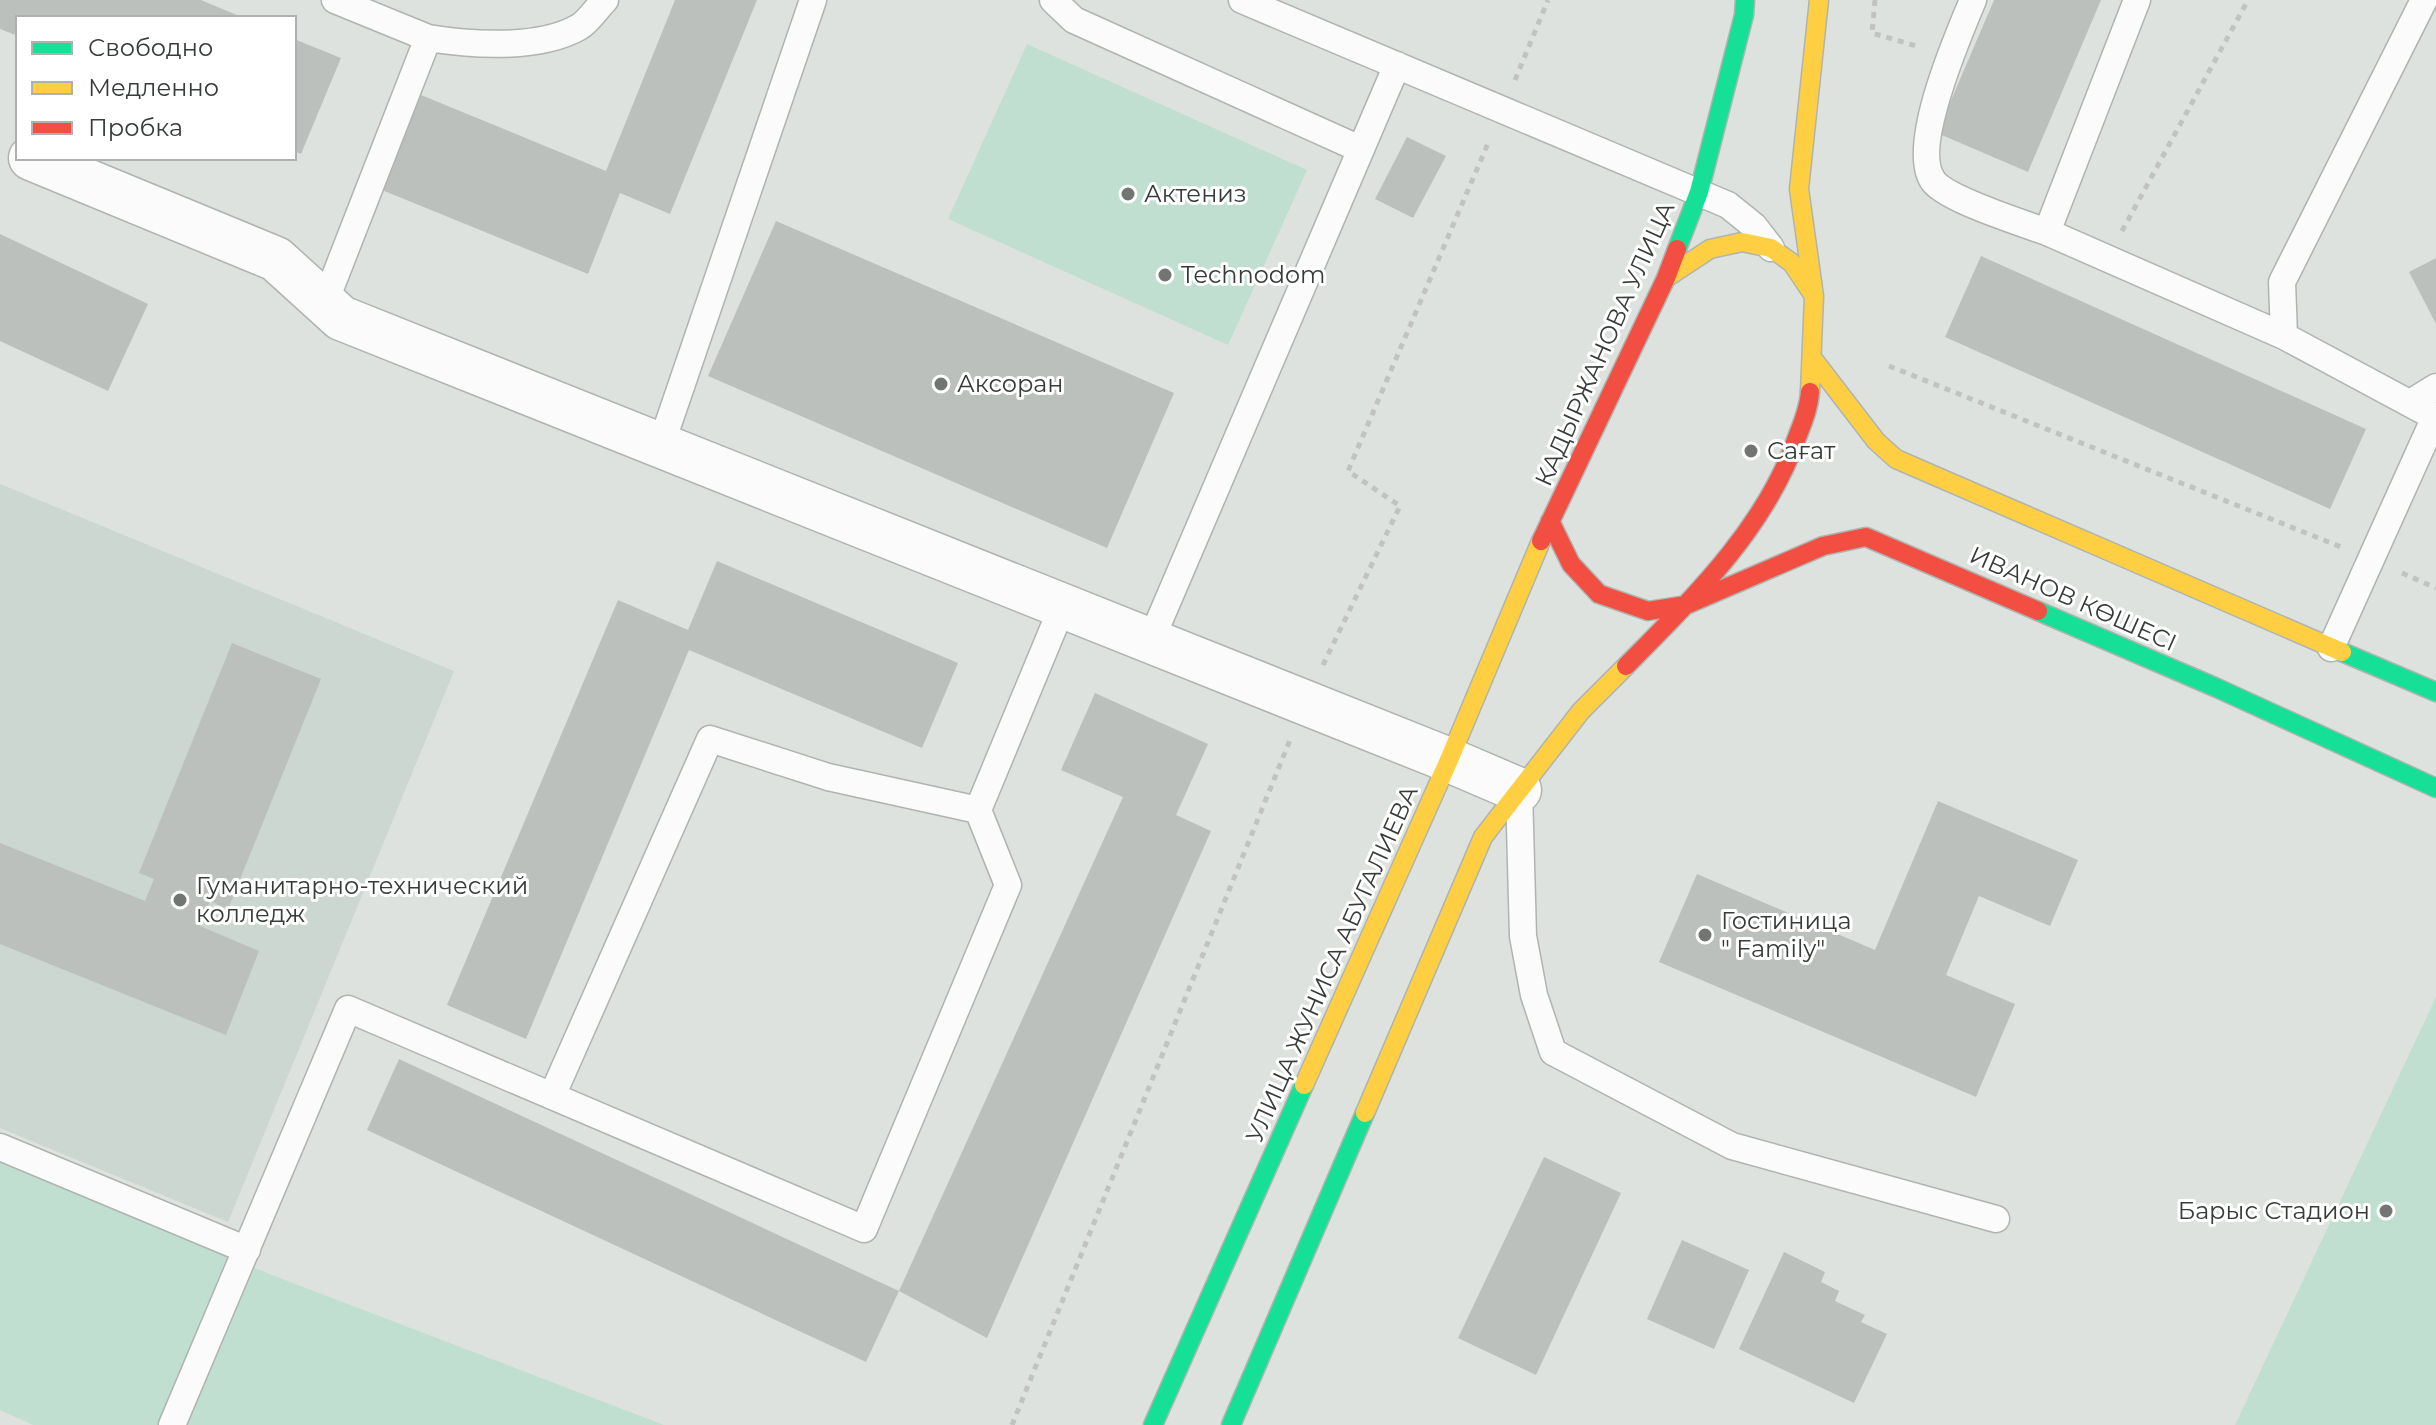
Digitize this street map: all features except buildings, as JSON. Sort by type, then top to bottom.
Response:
[{"type":"main road","name":"КАДЫРЖАНОВА УЛИЦА","points":[[1550,521],[1666,278],[1699,192],[1744,15],[1745,0]]},
{"type":"main road","points":[[1231,1425],[1483,837],[1581,711],[1686,605],[1742,541],[1788,463],[1809,404],[1813,359],[1814,296],[1799,189],[1819,0]]},
{"type":"main road","points":[[1666,278],[1710,249],[1742,242],[1771,248],[1792,263],[1814,296]]},
{"type":"main road","points":[[1813,359],[1876,441],[1896,459],[2436,692]]},
{"type":"main road","points":[[1550,521],[1571,564],[1599,594],[1648,611],[1686,605]]},
{"type":"main road","name":"УЛИЦА ЖУНИСА АБУГАЛИЕВА","points":[[1153,1425],[1449,760],[1550,521]]},
{"type":"main road","name":"ИВАНОВ КӨШЕСІ","points":[[1686,605],[1823,546],[1866,537],[2203,682],[2436,788]]},
{"type":"street","points":[[36,160],[276,259],[341,318],[1519,790]]},
{"type":"lane","points":[[335,0],[428,38],[465,44],[538,40],[580,27],[605,0]]},
{"type":"lane","points":[[661,445],[813,0]]},
{"type":"lane","points":[[1053,0],[1074,20],[1360,149]]},
{"type":"lane","points":[[1242,0],[1728,205],[1754,226],[1771,248]]},
{"type":"lane","points":[[1973,0],[1930,120],[1926,166],[1935,183],[1951,194],[2047,232],[2284,336],[2436,417],[2331,648]]},
{"type":"lane","points":[[2047,232],[2137,0]]},
{"type":"lane","points":[[2284,336],[2282,282],[2424,0]]},
{"type":"lane","points":[[325,302],[428,38]]},
{"type":"lane","points":[[1151,640],[1397,65]]},
{"type":"lane","points":[[2410,403],[2436,387]]},
{"type":"lane","points":[[172,1425],[348,1009],[864,1229],[1008,885],[978,810],[1063,605]]},
{"type":"lane","points":[[552,1096],[710,739],[828,777],[978,810]]},
{"type":"lane","points":[[1519,790],[1523,936],[1534,995],[1553,1052],[1732,1146],[1996,1219]]},
{"type":"lane","points":[[0,1147],[247,1250]]},
{"type":"path","points":[[1875,0],[1872,33],[1952,55]]},
{"type":"path","points":[[2107,259],[2248,0]]},
{"type":"path","points":[[1889,366],[2371,559],[2436,588]]},
{"type":"shaded area","name":"Гуманитарно-технический колледж","points":[[0,484],[454,671],[228,1222],[0,1128]]},
{"type":"green space","name":"Актениз","points":[[1027,44],[1307,170],[1228,345],[948,219]]},
{"type":"green space","name":"Барыс Стадион","points":[[2436,997],[2436,1425],[2235,1425]]},
{"type":"green space","points":[[0,1162],[272,1275],[664,1425],[33,1425],[0,1410]]},
{"type":"traffic: fast","points":[[1677,249],[1699,192],[1744,15],[1745,0]]},
{"type":"traffic: fast","points":[[2038,611],[2436,788]]},
{"type":"traffic: fast","points":[[2342,652],[2436,692]]},
{"type":"traffic: fast","points":[[1153,1425],[1304,1085]]},
{"type":"traffic: fast","points":[[1231,1425],[1365,1113]]},
{"type":"traffic: slow","points":[[1810,392],[1814,296],[1799,189],[1819,0]]},
{"type":"traffic: slow","points":[[1666,278],[1710,249],[1742,242],[1771,248],[1792,263],[1814,296]]},
{"type":"traffic: slow","points":[[1813,359],[1876,441],[1896,459],[2342,652]]},
{"type":"traffic: slow","points":[[1304,1085],[1449,760],[1541,541]]},
{"type":"traffic: slow","points":[[1365,1113],[1483,837],[1581,711],[1626,666]]},
{"type":"traffic: jam","points":[[1541,541],[1677,249]]},
{"type":"traffic: jam","points":[[1626,666],[1700,589],[1746,533],[1782,473],[1805,416],[1810,392]]},
{"type":"traffic: jam","points":[[1550,521],[1571,564],[1599,594],[1648,611],[1686,605],[1823,546],[1866,537],[2038,611]]},
{"type":"place","name":"Актениз","points":[[1128,194]]},
{"type":"place","name":"Technodom","points":[[1165,275]]},
{"type":"place","name":"Аксоран","points":[[941,384]]},
{"type":"place","name":"Сағат","points":[[1751,451]]},
{"type":"place","name":"Гуманитарно-технический колледж","points":[[180,900]]},
{"type":"place","name":"Гостиница \" Family\"","points":[[1705,935]]},
{"type":"place","name":"Барыс Стадион","points":[[2386,1211]]}]
